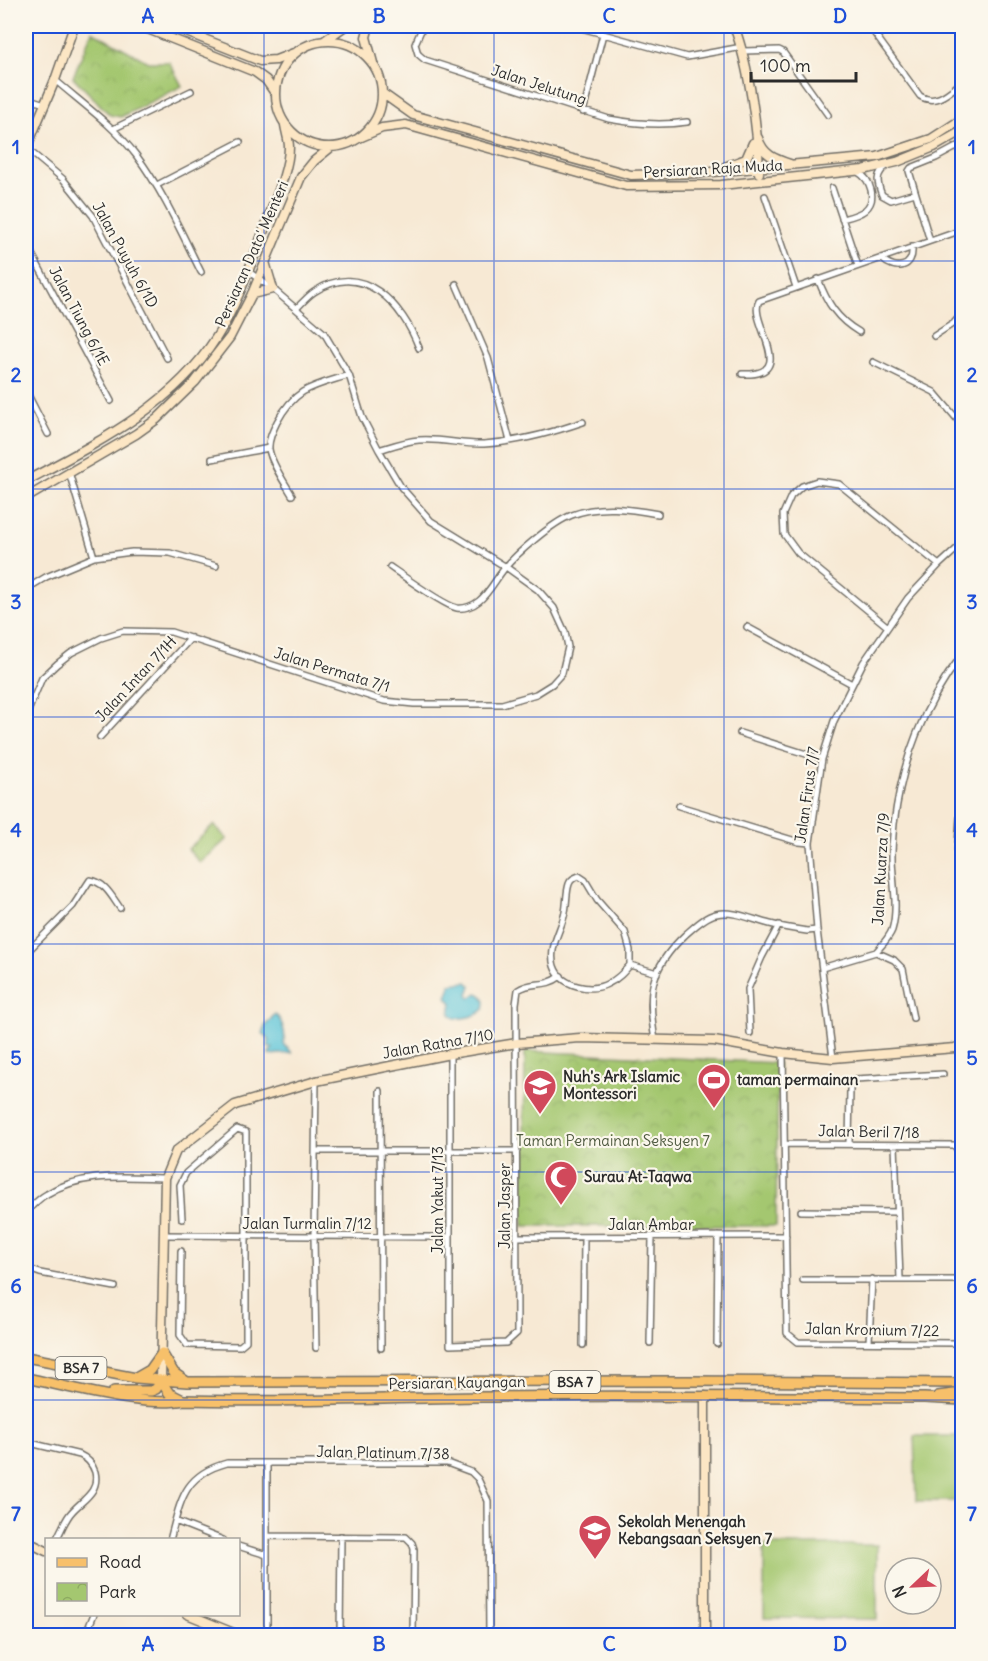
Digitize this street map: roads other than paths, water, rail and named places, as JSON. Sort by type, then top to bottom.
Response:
[{"type":"main road","points":[[26,148],[55,80],[74,26]]},
{"type":"main road","points":[[140,26],[255,72],[266,80],[275,93]]},
{"type":"main road","points":[[171,26],[260,61],[276,60],[308,45],[324,41],[343,43],[360,51],[374,66]]},
{"type":"main road","points":[[324,41],[345,26]]},
{"type":"main road","points":[[294,53],[280,71],[275,93],[278,110],[285,125],[297,137],[313,145],[330,148],[345,145],[359,138],[371,126],[379,111],[382,93],[380,79],[366,37],[369,26]]},
{"type":"main road","points":[[734,26],[743,49],[759,181]]},
{"type":"main road","name":"Persiaran Raja Muda","points":[[382,93],[413,115],[631,175],[701,173],[877,157],[931,139],[963,118]]},
{"type":"main road","name":"Persiaran Dato' Menteri","points":[[26,481],[129,423],[150,408],[186,375],[216,338],[249,272],[284,174],[289,147],[285,125]]},
{"type":"main road","name":"Persiaran Raja Muda","points":[[359,138],[382,128],[406,125],[626,186],[721,185],[856,171],[890,164],[934,147],[963,131]]},
{"type":"main road","points":[[754,129],[764,152],[774,159],[794,165]]},
{"type":"main road","points":[[701,173],[747,159],[752,148],[754,129]]},
{"type":"main road","name":"Persiaran Dato' Menteri","points":[[26,498],[136,434],[157,419],[195,382],[230,337],[252,294],[300,177],[330,148]]},
{"type":"main road","points":[[252,294],[273,289],[265,262]]},
{"type":"main road","points":[[963,817],[959,858],[963,896]]},
{"type":"main road","name":"Jalan Ratna 7/10","points":[[161,1381],[165,1178],[176,1151],[235,1105],[316,1081],[450,1054],[517,1043],[580,1038],[714,1041],[783,1053],[833,1058],[960,1048]]},
{"type":"main road","points":[[136,1378],[150,1370],[162,1353],[174,1373],[188,1382]]},
{"type":"main road","name":"Persiaran Kayangan","points":[[26,1358],[136,1378],[188,1382],[963,1383]]},
{"type":"main road","name":"Persiaran Kayangan","points":[[26,1378],[96,1392],[172,1402],[183,1400],[262,1402],[483,1397],[705,1396],[963,1400]]},
{"type":"main road","points":[[947,1384],[963,1378]]},
{"type":"main road","points":[[96,1392],[151,1391],[156,1389],[161,1381],[169,1393],[183,1400]]},
{"type":"main road","points":[[924,1398],[963,1393]]},
{"type":"main road","points":[[705,1396],[705,1635]]},
{"type":"main road","points":[[26,1541],[45,1550]]},
{"type":"main road","points":[[192,1616],[241,1635]]},
{"type":"street","name":"Jalan Jelutung","points":[[423,26],[415,44],[418,54],[425,60],[583,112],[636,124],[662,125],[687,122]]},
{"type":"street","points":[[574,26],[687,57],[743,49],[779,50],[783,52],[828,115]]},
{"type":"street","points":[[869,26],[920,96],[936,100],[963,82]]},
{"type":"street","points":[[583,112],[603,34]]},
{"type":"street","points":[[55,80],[113,129],[137,156],[157,185],[201,272]]},
{"type":"street","points":[[113,129],[191,91]]},
{"type":"street","points":[[26,98],[45,105]]},
{"type":"street","points":[[157,185],[240,142]]},
{"type":"street","points":[[930,241],[909,171],[963,144]]},
{"type":"street","name":"Jalan Puyuh 6/1D","points":[[26,148],[63,179],[93,216],[167,358]]},
{"type":"street","points":[[890,164],[880,171],[878,176],[882,195],[891,200],[915,193]]},
{"type":"street","points":[[842,219],[858,214],[870,204],[872,197],[869,182],[856,171]]},
{"type":"street","points":[[832,188],[858,266]]},
{"type":"street","points":[[765,196],[796,287]]},
{"type":"street","points":[[742,374],[762,372],[770,358],[770,350],[756,310],[759,301],[963,230]]},
{"type":"street","name":"Jalan Tiung 6/1E","points":[[27,247],[111,401]]},
{"type":"street","points":[[881,258],[892,266],[906,264],[913,254],[912,247]]},
{"type":"street","name":"Jalan Permata 7/1","points":[[26,716],[42,678],[57,664],[71,653],[101,638],[123,631],[171,632],[384,701],[414,704],[502,704],[536,694],[552,684],[562,673],[568,647],[565,632],[554,608],[538,590],[506,567],[431,521],[401,487],[379,450],[362,417],[349,375],[324,333],[297,308],[249,272]]},
{"type":"street","points":[[818,279],[827,300],[843,323],[859,332]]},
{"type":"street","points":[[297,308],[312,293],[325,286],[340,281],[358,282],[375,289],[389,299],[413,331],[419,348]]},
{"type":"street","points":[[456,284],[488,358],[510,441]]},
{"type":"street","points":[[934,336],[963,314]]},
{"type":"street","points":[[873,362],[934,392],[963,424]]},
{"type":"street","points":[[292,495],[281,478],[269,448],[272,432],[283,411],[296,395],[317,385],[349,375]]},
{"type":"street","points":[[26,391],[48,434]]},
{"type":"street","points":[[379,450],[421,440],[482,444],[510,441],[542,436],[583,422]]},
{"type":"street","points":[[212,459],[269,448]]},
{"type":"street","points":[[69,472],[94,557]]},
{"type":"street","points":[[888,627],[798,553],[784,534],[783,514],[791,496],[802,486],[817,481],[839,484],[939,565]]},
{"type":"street","points":[[390,567],[457,608],[472,606],[481,600],[506,567],[545,531],[571,515],[600,508],[629,508],[658,514]]},
{"type":"street","name":"Jalan Firus 7/7","points":[[833,1058],[817,930],[810,843],[822,759],[834,721],[863,663],[908,598],[939,565],[963,544]]},
{"type":"street","points":[[26,588],[94,557],[132,552],[170,553],[216,566]]},
{"type":"street","points":[[747,627],[852,684]]},
{"type":"street","name":"Jalan Intan 7/1H","points":[[100,737],[191,638]]},
{"type":"street","name":"Jalan Kuarza 7/9","points":[[876,952],[892,929],[894,822],[912,740],[933,697],[963,656]]},
{"type":"street","points":[[740,733],[822,759]]},
{"type":"street","points":[[678,806],[799,842],[810,843]]},
{"type":"street","points":[[579,876],[585,880],[597,900],[625,932],[630,950],[630,965],[607,985],[589,989],[570,983],[561,976],[554,965],[554,944],[565,914],[568,885],[572,879],[579,876]]},
{"type":"street","points":[[26,953],[73,906],[90,880],[102,885],[120,908]]},
{"type":"street","points":[[655,1040],[651,1017],[651,992],[660,964],[672,948],[698,925],[715,914],[749,917],[807,931],[817,930]]},
{"type":"street","points":[[750,1033],[748,989],[779,926]]},
{"type":"street","points":[[822,969],[876,952],[894,960],[903,969],[913,1018]]},
{"type":"street","points":[[630,965],[657,973]]},
{"type":"street","name":"Jalan Jasper","points":[[517,1333],[516,1004],[518,990],[526,985],[551,984],[561,976]]},
{"type":"street","points":[[783,1053],[786,1236]]},
{"type":"street","name":"Jalan Yakut 7/13","points":[[450,1054],[450,1345],[506,1343],[517,1333]]},
{"type":"street","points":[[849,1144],[850,1089],[855,1079],[942,1074]]},
{"type":"street","points":[[316,1081],[314,1236],[316,1348]]},
{"type":"street","points":[[380,1091],[381,1348]]},
{"type":"street","points":[[181,1251],[180,1335],[188,1345],[240,1346],[246,1341],[246,1132],[237,1129],[186,1173],[180,1185],[182,1219]]},
{"type":"street","name":"Jalan Beril 7/18","points":[[785,1144],[954,1145],[963,1156]]},
{"type":"street","points":[[895,1145],[900,1279]]},
{"type":"street","points":[[315,1151],[517,1151]]},
{"type":"street","points":[[26,1212],[47,1194],[70,1183],[100,1176],[165,1178]]},
{"type":"street","points":[[801,1211],[897,1212]]},
{"type":"street","name":"Jalan Turmalin 7/12","points":[[165,1235],[450,1237]]},
{"type":"street","points":[[717,1344],[718,1236]]},
{"type":"street","name":"Jalan Ambar","points":[[517,1237],[786,1236]]},
{"type":"street","name":"Jalan Kromium 7/22","points":[[786,1236],[787,1333],[798,1342],[960,1341]]},
{"type":"street","points":[[584,1237],[584,1345]]},
{"type":"street","points":[[650,1343],[652,1237]]},
{"type":"street","points":[[26,1268],[40,1273],[114,1287]]},
{"type":"street","points":[[869,1342],[872,1279]]},
{"type":"street","points":[[803,1280],[963,1280]]},
{"type":"street","points":[[26,1442],[80,1455],[87,1458],[93,1467],[96,1478],[94,1489],[70,1515],[57,1538]]},
{"type":"street","name":"Jalan Platinum 7/38","points":[[170,1538],[183,1495],[196,1476],[210,1468],[227,1463],[441,1463],[459,1466],[471,1472],[478,1479],[488,1501],[489,1635]]},
{"type":"street","points":[[267,1464],[267,1624]]},
{"type":"street","points":[[175,1521],[220,1538]]},
{"type":"street","points":[[267,1536],[406,1537],[414,1549],[413,1635]]},
{"type":"street","points":[[340,1635],[341,1536]]},
{"type":"street","points":[[240,1547],[267,1555]]},
{"type":"street","points":[[85,1635],[93,1616]]},
{"type":"water","points":[[467,982],[471,986],[468,994],[470,998],[477,993],[482,996],[485,1001],[484,1009],[478,1014],[455,1018],[450,1014],[452,1003],[447,997],[450,984]]},
{"type":"water","points":[[275,1014],[283,1028],[284,1044],[292,1053],[270,1055],[269,1053],[273,1048],[268,1046],[269,1039],[263,1033],[265,1026]]},
{"type":"place","name":"taman permainan","points":[[714,1109]]},
{"type":"place","name":"Nuh's Ark Islamic Montessori","points":[[540,1115]]},
{"type":"place","name":"Surau At-Taqwa","points":[[561,1206]]},
{"type":"place","name":"Sekolah Menengah Kebangsaan Seksyen 7","points":[[595,1560]]},
{"type":"park label","name":"Taman Permainan Seksyen 7","points":[[613,1141]]}]
